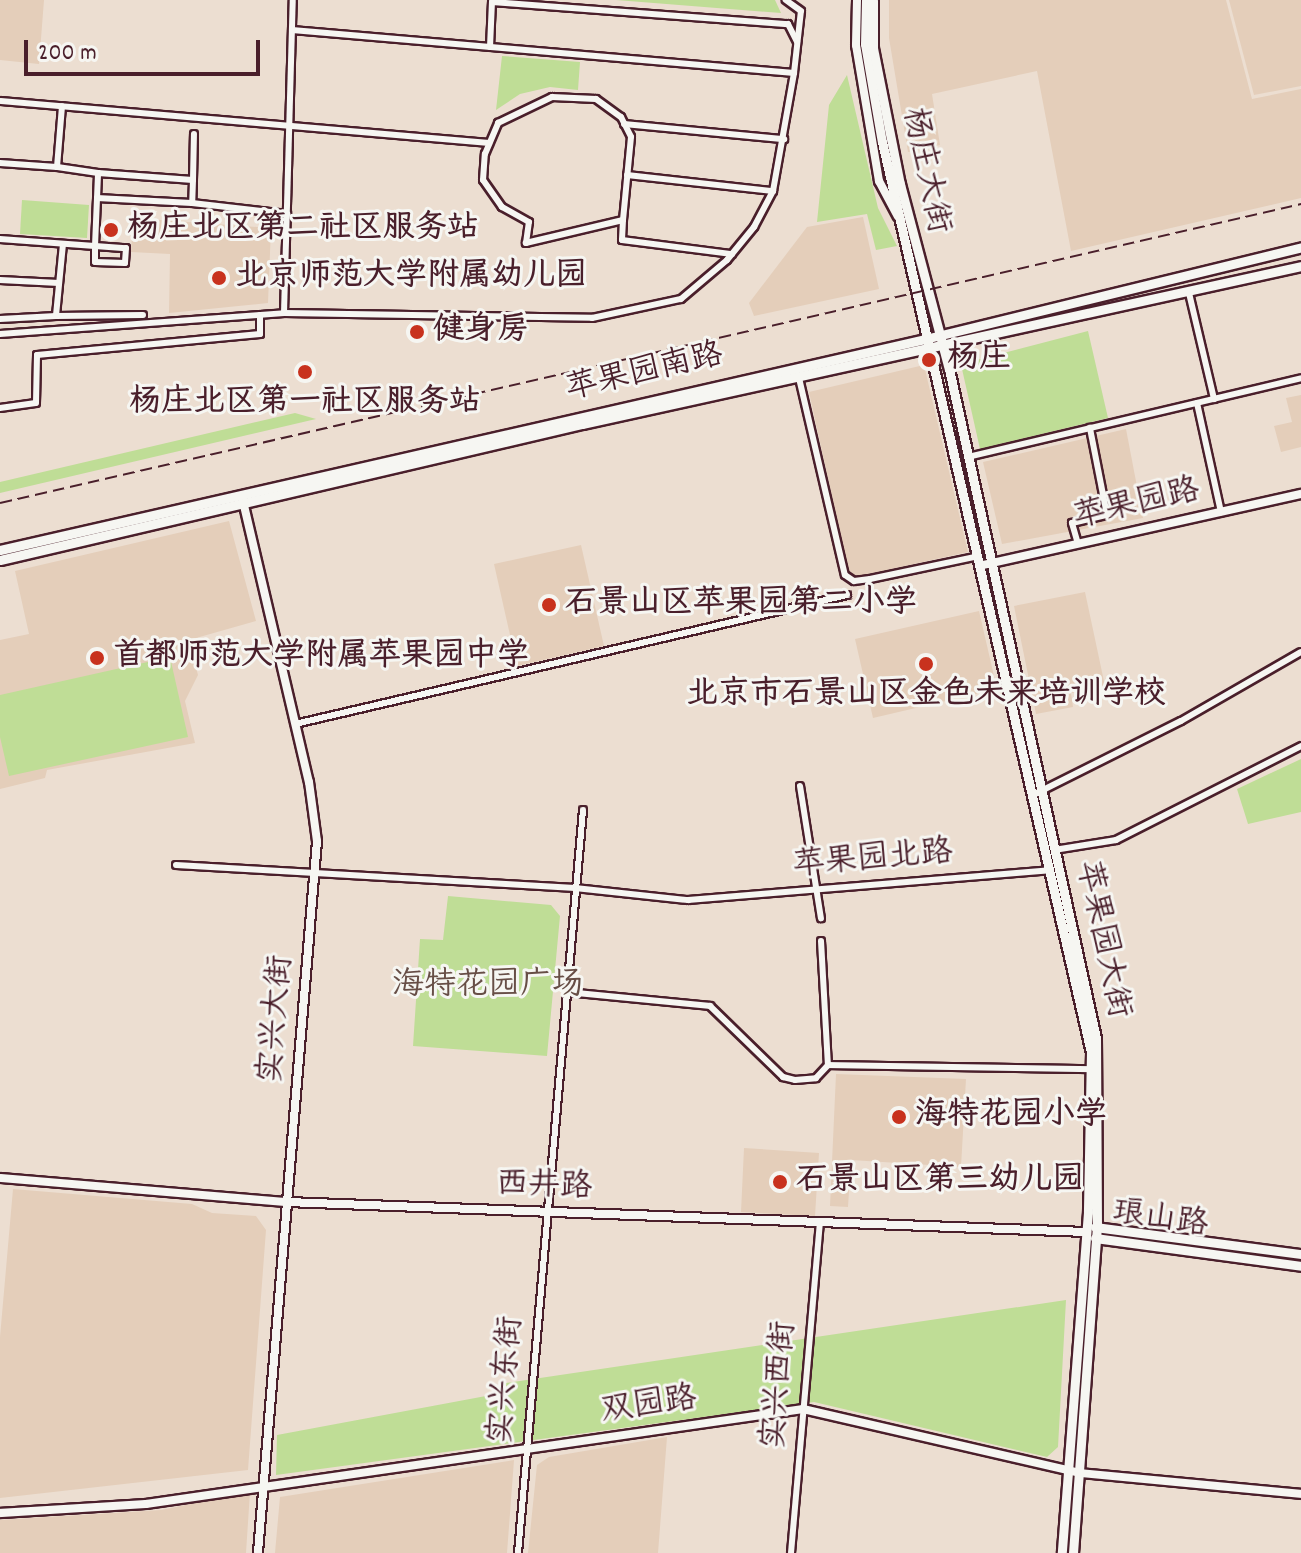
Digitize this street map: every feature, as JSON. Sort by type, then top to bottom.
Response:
[{"type":"main road","name":"杨庄大街","points":[[866,0],[868,68],[900,219],[937,350]]},
{"type":"main road","name":"杨庄大街","points":[[873,0],[873,48],[933,337]]},
{"type":"main road","name":"苹果园南路","points":[[0,560],[1301,247]]},
{"type":"main road","name":"苹果园南路","points":[[0,550],[243,501],[937,350],[1301,266]]},
{"type":"main road","name":"苹果园大街","points":[[937,350],[968,457],[985,561]]},
{"type":"main road","name":"苹果园大街","points":[[937,350],[1038,792],[1096,1069],[1097,1239],[1074,1472],[1062,1553]]},
{"type":"main road","name":"苹果园大街","points":[[1051,851],[1051,870],[1096,1069],[1074,1472],[1073,1553]]},
{"type":"main road","name":"琅山路","points":[[1301,1254],[1097,1226],[1087,1232],[1097,1239],[1301,1266]]},
{"type":"street","points":[[284,313],[293,0]]},
{"type":"street","points":[[0,334],[284,313],[592,318],[681,299],[732,254],[773,191],[784,139],[801,11],[786,0]]},
{"type":"street","name":"杨庄大街","points":[[857,0],[856,45],[879,181],[900,219]]},
{"type":"street","points":[[490,47],[492,2],[788,24],[797,42]]},
{"type":"street","points":[[292,30],[794,73]]},
{"type":"street","points":[[623,220],[526,243],[529,222],[502,207],[483,180],[489,143],[498,123],[552,97],[596,99],[624,124],[631,137],[622,240],[732,254]]},
{"type":"street","points":[[0,101],[489,143]]},
{"type":"street","points":[[57,167],[62,106]]},
{"type":"street","points":[[624,124],[784,139]]},
{"type":"street","points":[[192,203],[194,134]]},
{"type":"street","points":[[0,163],[193,180]]},
{"type":"street","points":[[0,239],[63,244],[95,246],[126,248],[125,263],[95,262],[95,246],[98,173]]},
{"type":"street","points":[[627,175],[773,191]]},
{"type":"street","points":[[97,198],[192,203],[287,214]]},
{"type":"street","points":[[56,316],[63,244]]},
{"type":"street","points":[[0,280],[59,283]]},
{"type":"street","points":[[1189,293],[1214,399]]},
{"type":"street","points":[[0,319],[143,315]]},
{"type":"street","points":[[0,408],[36,403],[37,355],[260,334],[260,315]]},
{"type":"street","points":[[799,378],[845,575],[854,581],[985,561]]},
{"type":"street","points":[[968,457],[1301,378]]},
{"type":"street","points":[[1197,403],[1221,512]]},
{"type":"street","points":[[1078,544],[1072,523],[1107,515],[1090,428]]},
{"type":"street","name":"苹果园路","points":[[985,561],[1078,544],[1301,494]]},
{"type":"street","name":"实兴大街","points":[[243,501],[316,823],[258,1553]]},
{"type":"street","points":[[295,724],[847,595]]},
{"type":"street","points":[[1038,792],[1301,652]]},
{"type":"street","points":[[1051,851],[1116,840],[1301,746]]},
{"type":"street","points":[[800,786],[821,918]]},
{"type":"street","name":"实兴东街","points":[[518,1553],[583,810]]},
{"type":"street","name":"苹果园北路","points":[[176,865],[314,876],[575,888],[700,900],[1051,870]]},
{"type":"street","points":[[567,992],[710,1006],[783,1077],[816,1078],[828,1065],[821,941]]},
{"type":"street","points":[[828,1065],[1096,1069]]},
{"type":"street","name":"西井路","points":[[0,1178],[287,1202],[1087,1232]]},
{"type":"street","name":"实兴西街","points":[[791,1553],[820,1222]]},
{"type":"street","name":"双园路","points":[[0,1513],[146,1504],[803,1409],[1074,1472],[1301,1494]]},
{"type":"shaded area","points":[[0,0],[44,0],[39,64],[0,60]]},
{"type":"shaded area","points":[[889,0],[1226,0],[1252,99],[1301,89],[1301,198],[1071,251],[1037,71],[932,94],[940,145],[908,152],[889,38]]},
{"type":"shaded area","points":[[1229,0],[1301,0],[1301,86],[1254,95]]},
{"type":"shaded area","points":[[863,217],[879,289],[754,316],[749,303],[807,227]]},
{"type":"shaded area","name":"北京师范大学附属幼儿园","points":[[133,218],[271,228],[268,303],[169,313],[170,254],[131,252]]},
{"type":"shaded area","points":[[924,365],[968,552],[855,577],[849,574],[809,392]]},
{"type":"shaded area","points":[[1301,395],[1301,447],[1281,452],[1274,426],[1292,422],[1286,398]]},
{"type":"shaded area","points":[[1126,429],[1143,518],[1002,544],[983,462]]},
{"type":"shaded area","name":"首都师范大学附属苹果园中学","points":[[229,521],[256,621],[189,640],[198,675],[185,701],[195,743],[47,770],[45,778],[0,789],[0,640],[29,634],[15,571]]},
{"type":"shaded area","name":"石景山区苹果园第二小学","points":[[581,545],[604,646],[517,666],[494,564]]},
{"type":"shaded area","points":[[1085,592],[1105,686],[1071,693],[1073,707],[1036,714],[1014,606]]},
{"type":"shaded area","name":"北京市石景山区金色未来培训学校","points":[[979,611],[997,689],[873,718],[855,639]]},
{"type":"shaded area","name":"海特花园小学","points":[[836,1074],[966,1079],[961,1167],[851,1160],[848,1207],[830,1206]]},
{"type":"shaded area","name":"石景山区第三幼儿园","points":[[744,1148],[819,1153],[815,1216],[741,1212]]},
{"type":"shaded area","points":[[13,1189],[192,1204],[212,1213],[256,1216],[266,1230],[248,1470],[0,1498],[0,1337]]},
{"type":"shaded area","points":[[667,1437],[658,1553],[528,1553],[537,1465],[549,1457]]},
{"type":"shaded area","points":[[514,1460],[507,1553],[275,1553],[280,1497]]},
{"type":"shaded area","points":[[250,1492],[246,1553],[0,1553],[0,1520],[161,1510]]},
{"type":"green space","points":[[616,0],[775,0],[781,13]]},
{"type":"green space","points":[[502,56],[580,62],[578,90],[550,87],[520,94],[496,110]]},
{"type":"green space","points":[[847,75],[878,208],[897,246],[876,250],[867,214],[817,222],[829,105]]},
{"type":"green space","points":[[22,200],[89,205],[87,238],[20,234]]},
{"type":"green space","points":[[1088,331],[1108,418],[980,449],[962,369],[965,363]]},
{"type":"green space","points":[[295,413],[316,419],[0,493],[0,482]]},
{"type":"green space","points":[[170,657],[188,737],[9,776],[0,737],[0,695]]},
{"type":"green space","points":[[1301,759],[1301,812],[1248,824],[1237,789]]},
{"type":"green space","name":"海特花园广场","points":[[448,896],[551,905],[560,916],[547,1056],[413,1046],[420,939],[443,940]]},
{"type":"green space","points":[[1066,1300],[1058,1447],[1047,1457],[814,1402],[276,1475],[277,1435],[502,1393],[506,1383]]},
{"type":"railway","points":[[0,503],[1301,204]]},
{"type":"place","name":"杨庄北区第二社区服务站","points":[[111,230]]},
{"type":"place","name":"北京师范大学附属幼儿园","points":[[219,278]]},
{"type":"place","name":"健身房","points":[[417,332]]},
{"type":"place","name":"杨庄","points":[[929,360]]},
{"type":"place","name":"杨庄北区第一社区服务站","points":[[305,372]]},
{"type":"place","name":"石景山区苹果园第二小学","points":[[549,605]]},
{"type":"place","name":"首都师范大学附属苹果园中学","points":[[97,658]]},
{"type":"place","name":"北京市石景山区金色未来培训学校","points":[[926,664]]},
{"type":"place","name":"海特花园小学","points":[[899,1117]]},
{"type":"place","name":"石景山区第三幼儿园","points":[[780,1182]]}]
